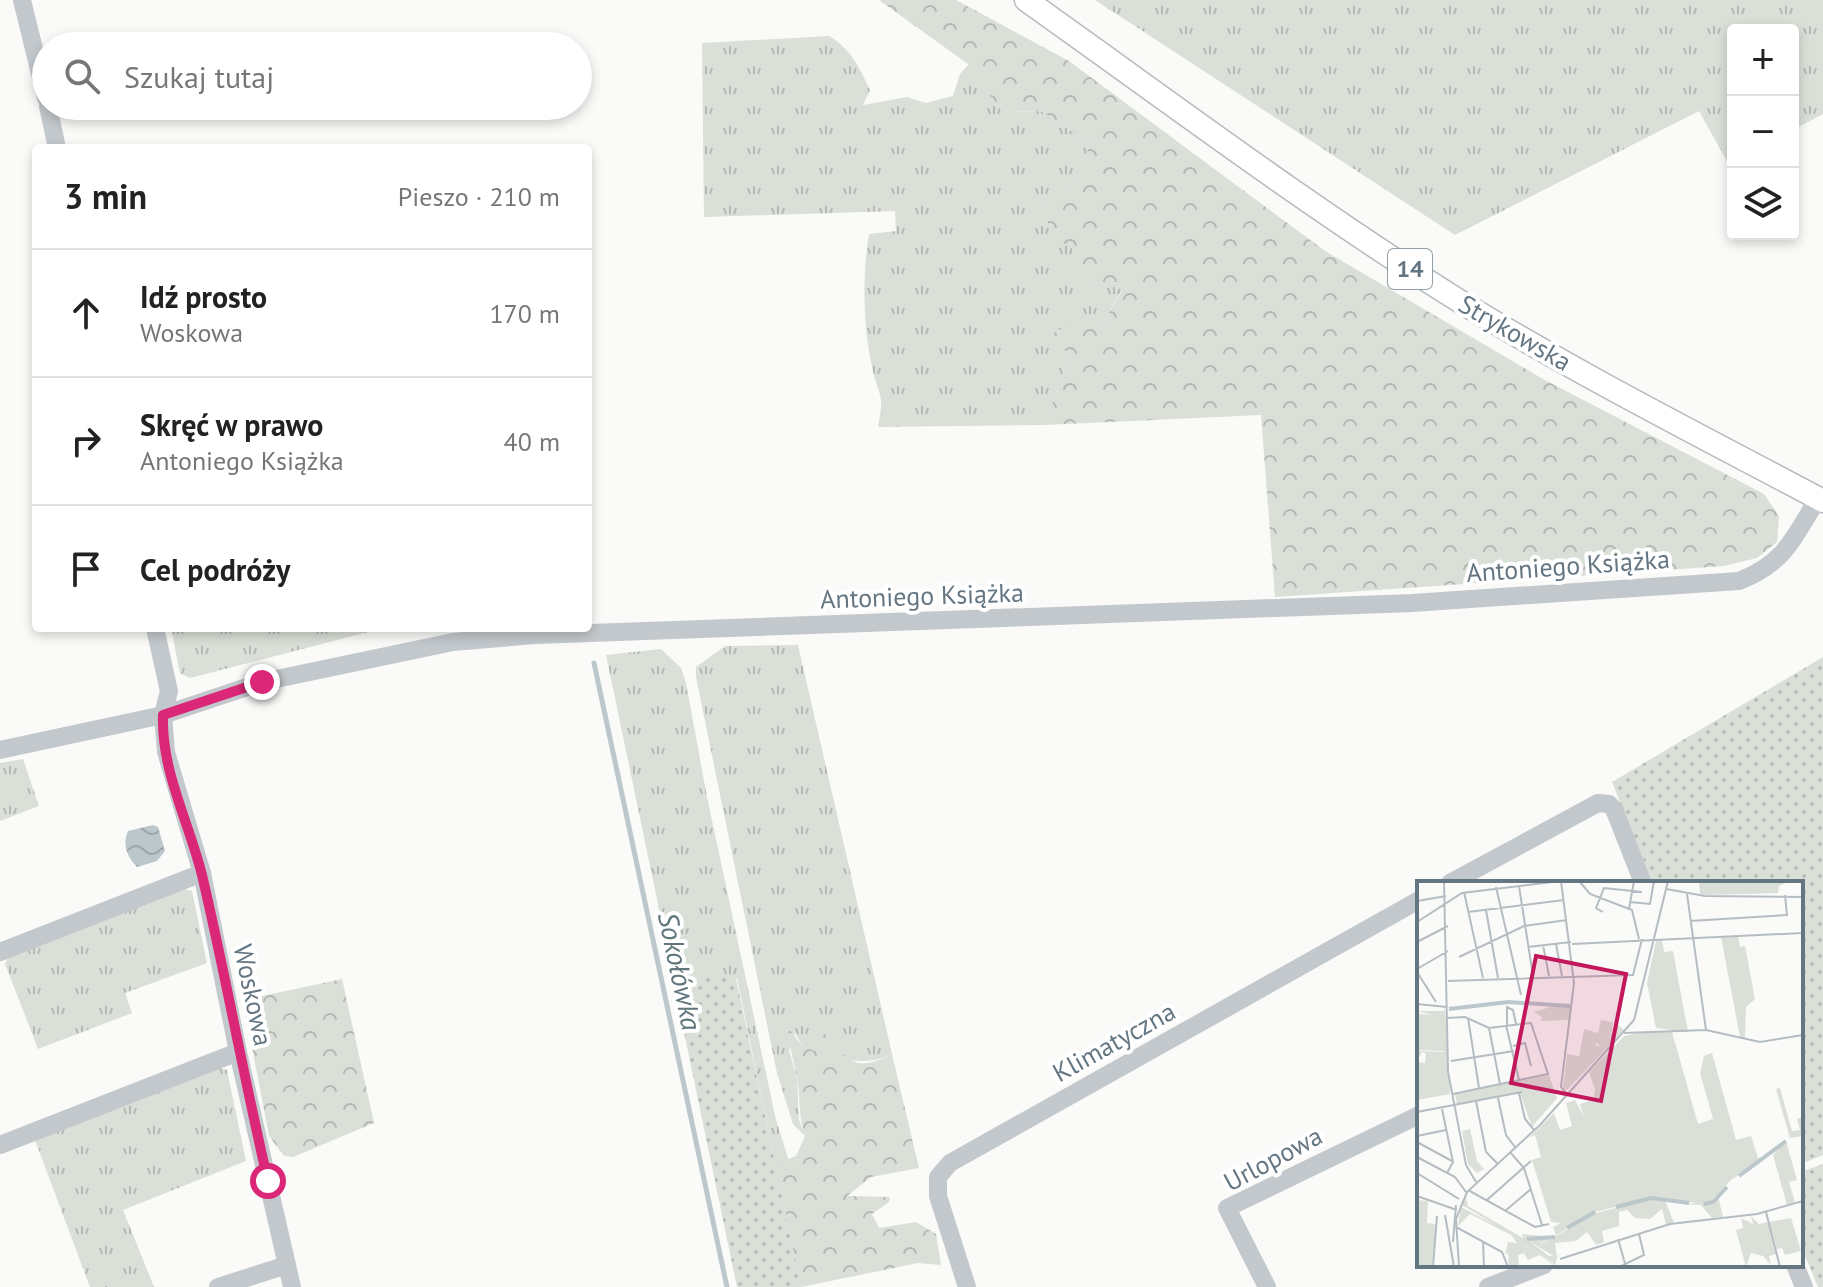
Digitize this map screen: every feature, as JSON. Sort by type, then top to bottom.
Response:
[{"type":"main road","name":"Strykowska","points":[[1026,0],[1320,210],[1431,283],[1583,373],[1821,500]]},
{"type":"street","points":[[22,0],[32,41]]},
{"type":"street","points":[[51,120],[56,144]]},
{"type":"street","name":"Antoniego Książka","points":[[0,750],[163,715],[262,682],[453,642],[547,635],[1412,603],[1739,581],[1767,571],[1786,552],[1821,500]]},
{"type":"street","name":"Woskowa","points":[[156,632],[169,691],[162,732],[175,788],[202,873],[238,1052],[292,1287]]},
{"type":"street","points":[[1454,881],[1592,805],[1604,803],[1614,809],[1642,881]]},
{"type":"street","points":[[0,952],[202,873]]},
{"type":"street","name":"Klimatyczna","points":[[967,1287],[937,1186],[938,1177],[950,1163],[1417,901]]},
{"type":"street","points":[[0,1145],[238,1052]]},
{"type":"street","name":"Urlopowa","points":[[1267,1287],[1227,1208],[1417,1116]]},
{"type":"street","points":[[218,1287],[287,1265]]},
{"type":"street","points":[[1488,1287],[1539,1267]]},
{"type":"street","points":[[1796,1267],[1804,1287]]},
{"type":"green space","points":[[879,0],[956,0],[1069,61],[1325,251],[1543,379],[1764,494],[1779,516],[1777,542],[1757,558],[1724,566],[1275,597],[1261,415],[1044,425],[1070,355],[1049,336],[1075,321],[1099,329],[1123,290],[1098,282],[1089,287],[1082,299],[1071,244],[1055,243],[1041,202],[1068,191],[1091,144],[1041,111],[1008,112],[999,108],[968,64]]},
{"type":"green space","points":[[1095,0],[1823,0],[1823,114],[1799,127],[1799,24],[1727,24],[1727,161],[1699,111],[1455,235]]},
{"type":"green space","points":[[829,36],[849,53],[870,90],[863,105],[907,97],[926,103],[953,96],[960,74],[969,64],[999,108],[1008,112],[1041,111],[1091,144],[1068,191],[1041,203],[1048,218],[1071,243],[1082,298],[1089,287],[1098,282],[1123,289],[1099,329],[1050,336],[1070,355],[1044,425],[878,427],[881,401],[867,335],[865,266],[869,234],[896,231],[895,211],[704,217],[702,43]]},
{"type":"green space","points":[[172,632],[368,632],[190,678],[180,673]]},
{"type":"green space","points":[[798,645],[892,1054],[859,1061],[836,1058],[802,1046],[795,1033],[789,1050],[797,1079],[799,1120],[805,1136],[793,1124],[777,1073],[696,677],[696,667],[725,646]]},
{"type":"green space","points":[[661,649],[681,668],[686,683],[707,797],[776,1120],[789,1161],[775,1164],[737,978],[702,978],[681,983],[669,957],[606,655]]},
{"type":"green space","points":[[1823,657],[1823,1155],[1803,1163],[1803,881],[1652,881],[1612,782]]},
{"type":"green space","points":[[23,759],[39,806],[0,821],[0,763]]},
{"type":"green space","points":[[185,889],[192,891],[207,963],[125,993],[132,1013],[38,1049],[5,964],[8,957]]},
{"type":"green space","points":[[702,978],[736,978],[801,1287],[737,1287],[675,989],[681,983]]},
{"type":"green space","points":[[342,979],[374,1123],[293,1157],[284,1156],[269,1136],[243,1000]]},
{"type":"green space","points":[[788,1028],[802,1046],[814,1051],[820,1034],[829,1035],[842,1053],[855,1062],[871,1062],[892,1054],[919,1168],[871,1177],[847,1196],[890,1197],[889,1202],[872,1214],[879,1228],[916,1222],[936,1234],[941,1265],[918,1263],[801,1287],[775,1164],[796,1156],[805,1136]]},
{"type":"green space","points":[[220,1068],[227,1070],[246,1161],[123,1210],[154,1287],[90,1287],[35,1140]]},
{"type":"green space","points":[[1823,1164],[1823,1287],[1818,1287],[1803,1251],[1803,1171]]},
{"type":"water","points":[[153,825],[158,827],[165,851],[157,861],[137,867],[126,850],[128,831]]},
{"type":"waterway","name":"Sokołówka","points":[[594,663],[727,1287]]},
{"type":"route","points":[[262,682],[163,715],[162,732],[175,788],[202,873],[268,1181]]}]
